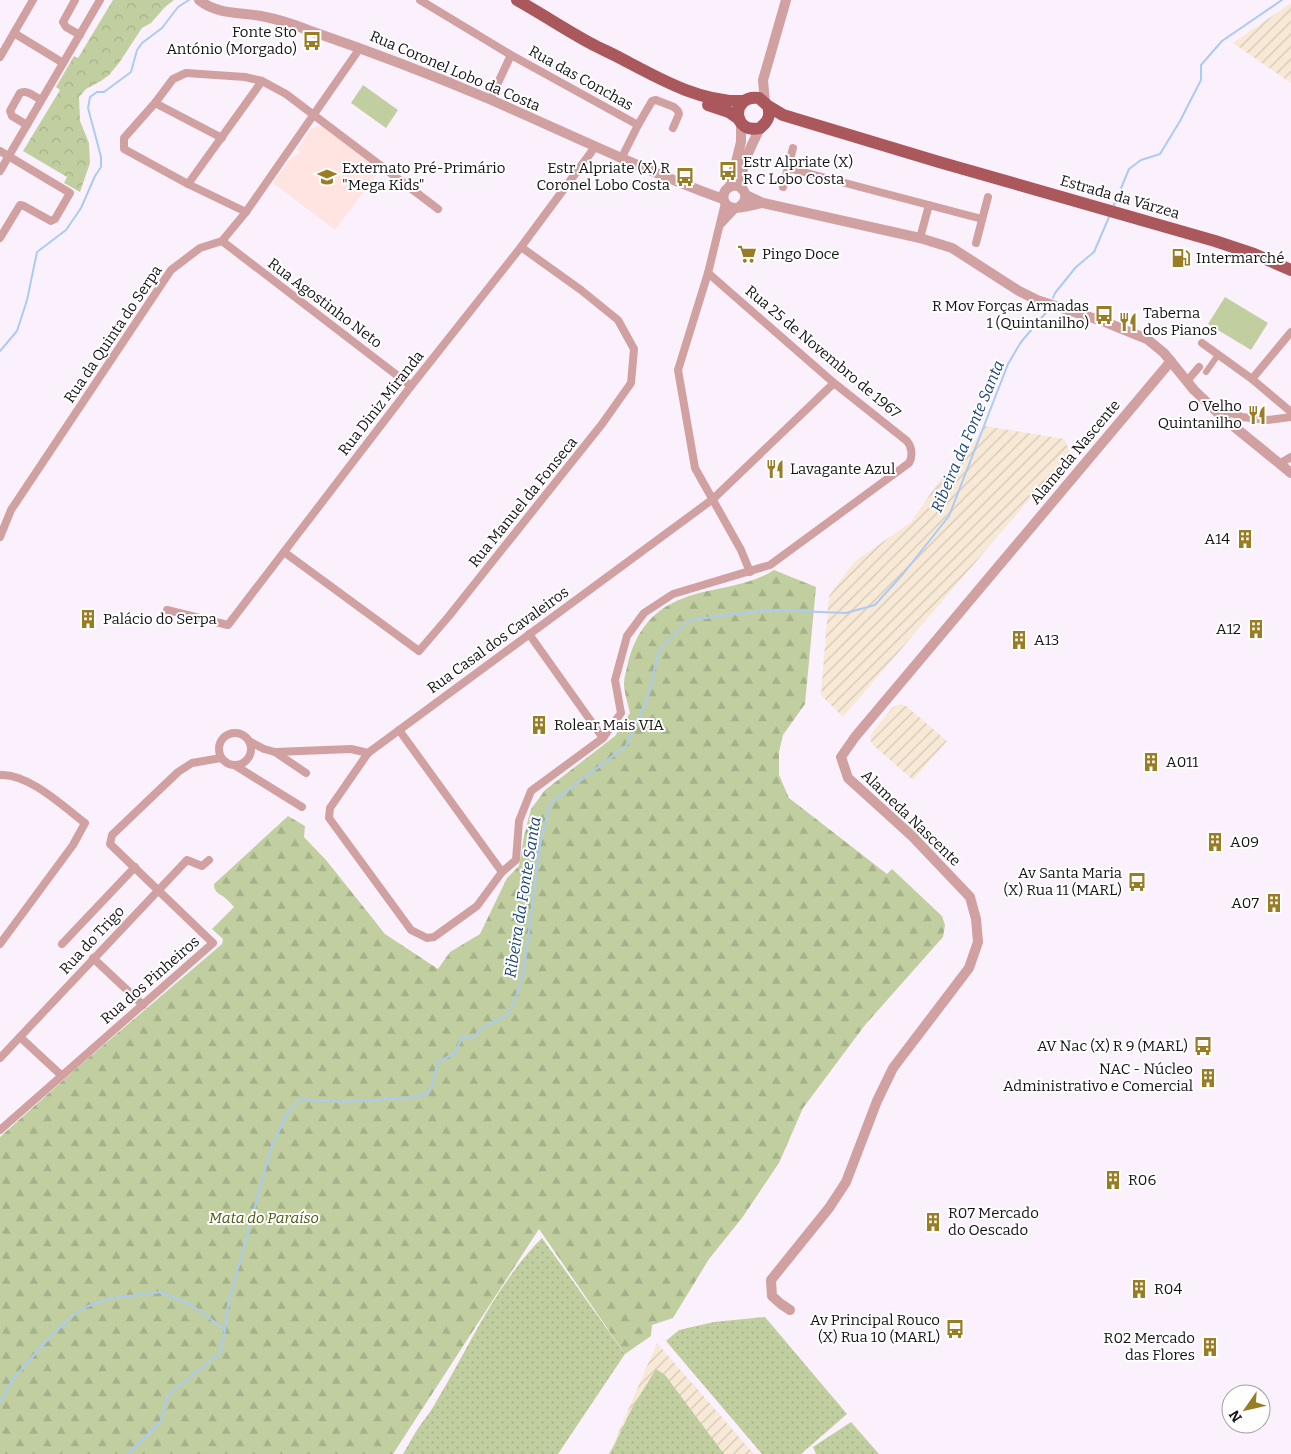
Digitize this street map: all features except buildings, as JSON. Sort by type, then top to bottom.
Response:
[{"type":"main road","name":"Estrada da Várzea","points":[[518,0],[591,44],[684,90],[730,102],[759,98],[783,115],[938,162],[1215,241],[1254,254],[1291,270]]},
{"type":"main road","name":"Estrada da Várzea","points":[[591,44],[617,63],[659,87],[685,98],[729,112],[749,129],[779,123],[938,162]]},
{"type":"main road","points":[[740,121],[738,109],[746,100]]},
{"type":"main road","points":[[762,126],[769,115],[767,105]]},
{"type":"street","points":[[0,57],[33,0]]},
{"type":"street","points":[[75,0],[63,22],[66,27],[80,35]]},
{"type":"street","points":[[0,171],[100,0]]},
{"type":"street","name":"Rua das Conchas","points":[[420,0],[511,55],[638,125]]},
{"type":"street","points":[[746,100],[763,80],[786,0]]},
{"type":"street","name":"Rua Coronel Lobo da Costa","points":[[203,3],[226,12],[259,16],[290,24],[360,48],[490,100],[621,159],[694,188],[726,194]]},
{"type":"street","points":[[14,33],[63,63]]},
{"type":"street","points":[[222,241],[246,212],[360,48]]},
{"type":"street","name":"Rua das Conchas","points":[[490,100],[511,55]]},
{"type":"street","points":[[246,212],[188,184],[124,149],[124,138],[173,79],[186,73],[245,77],[262,81],[286,94],[315,115],[438,209]]},
{"type":"street","points":[[763,80],[767,105]]},
{"type":"street","points":[[188,184],[262,81]]},
{"type":"street","points":[[27,125],[12,116],[10,111],[20,93],[26,92],[41,100]]},
{"type":"street","name":"Rua das Conchas","points":[[621,159],[652,101],[656,100],[678,110],[679,114],[673,128]]},
{"type":"street","points":[[155,103],[222,138]]},
{"type":"street","points":[[399,730],[502,872],[516,860],[519,821],[531,791],[603,738],[621,713],[615,680],[627,636],[644,613],[673,594],[750,572],[742,550],[696,468],[678,370],[721,224],[726,194],[741,142],[740,121]]},
{"type":"street","points":[[721,224],[746,200],[741,182],[744,164],[750,147],[762,126]]},
{"type":"street","name":"Rua Diniz Miranda","points":[[167,610],[228,625],[411,386],[521,247],[595,147]]},
{"type":"street","points":[[783,187],[793,148]]},
{"type":"street","points":[[0,151],[70,193],[53,221],[24,206],[20,206],[0,238]]},
{"type":"street","points":[[788,168],[982,219]]},
{"type":"street","points":[[726,194],[734,186],[763,203],[920,238],[952,248],[1018,291],[1037,300],[1105,322],[1147,340],[1164,353],[1208,404],[1291,473]]},
{"type":"street","points":[[726,194],[730,207],[738,208],[763,203]]},
{"type":"street","points":[[976,242],[988,197]]},
{"type":"street","points":[[920,238],[929,205]]},
{"type":"street","name":"Rua Agostinho Neto","points":[[222,241],[411,386]]},
{"type":"street","name":"Rua da Quinta do Serpa","points":[[0,537],[10,510],[171,270],[200,248],[222,241]]},
{"type":"street","name":"Rua Manuel da Fonseca","points":[[284,552],[419,651],[450,616],[602,424],[631,383],[634,349],[618,320],[581,290],[521,247]]},
{"type":"street","name":"Rua 25 de Novembro de 1967","points":[[708,273],[834,383],[911,446],[912,457],[909,462],[781,559],[750,572]]},
{"type":"street","points":[[1252,379],[1291,332]]},
{"type":"street","points":[[1202,343],[1252,379],[1291,412]]},
{"type":"street","points":[[1206,372],[1218,355]]},
{"type":"street","name":"Alameda Nascente","points":[[790,1310],[772,1296],[771,1280],[829,1208],[846,1182],[877,1101],[893,1068],[968,968],[978,942],[976,919],[970,897],[912,836],[848,778],[841,757],[855,736],[1171,361]]},
{"type":"street","points":[[1187,381],[1199,367]]},
{"type":"street","name":"Rua Casal dos Cavaleiros","points":[[502,872],[477,906],[434,937],[429,938],[409,928],[329,818],[330,808],[368,753],[713,500],[834,383]]},
{"type":"street","points":[[1208,404],[1242,417],[1268,420],[1291,417]]},
{"type":"street","points":[[1279,464],[1291,457]]},
{"type":"street","points":[[529,634],[603,738]]},
{"type":"street","points":[[302,806],[236,766],[225,762],[219,753],[219,747],[224,737],[234,733],[245,736],[249,741],[264,749],[275,752],[351,749],[368,753]]},
{"type":"street","points":[[236,766],[241,765],[248,759],[251,750],[249,741]]},
{"type":"street","points":[[275,752],[306,773]]},
{"type":"street","name":"Rua dos Pinheiros","points":[[1,1128],[213,943],[110,844],[112,835],[178,772],[192,763],[221,758]]},
{"type":"street","points":[[0,775],[9,774],[22,779],[45,793],[84,822],[73,846],[0,944]]},
{"type":"street","name":"Rua do Trigo","points":[[0,1058],[187,860],[202,866],[209,860]]},
{"type":"street","points":[[62,944],[135,867]]},
{"type":"street","points":[[93,958],[143,1005]]},
{"type":"street","points":[[20,1037],[61,1075]]},
{"type":"shaded area","points":[[1291,3],[1291,83],[1233,43]]},
{"type":"shaded area","name":"Externato Pré-Primário \"Mega Kids\"","points":[[318,126],[323,127],[380,170],[335,230],[273,183],[292,157],[300,152],[298,149],[311,129]]},
{"type":"shaded area","points":[[985,426],[1064,439],[1070,452],[843,717],[821,695],[829,596],[854,562],[911,522],[942,477],[956,468]]},
{"type":"shaded area","points":[[900,704],[906,706],[947,741],[913,780],[873,745],[870,739],[873,731],[893,707]]},
{"type":"shaded area","points":[[657,1343],[754,1454],[609,1454]]},
{"type":"green space","points":[[113,0],[174,0],[151,23],[142,28],[109,75],[86,89],[79,97],[80,121],[89,143],[90,163],[80,192],[64,183],[67,177],[23,151],[60,90],[56,87],[74,56],[78,58]]},
{"type":"green space","points":[[363,85],[398,110],[386,128],[351,103]]},
{"type":"green space","points":[[1225,297],[1268,323],[1251,350],[1208,324]]},
{"type":"green space","name":"Mata do Paraíso","points":[[774,570],[816,587],[805,704],[783,735],[779,752],[779,775],[789,798],[887,874],[892,869],[942,916],[945,925],[943,937],[865,1025],[803,1108],[779,1163],[742,1218],[709,1259],[673,1318],[652,1325],[651,1336],[625,1354],[539,1229],[393,1454],[0,1454],[0,1137],[79,1066],[222,944],[223,939],[212,929],[234,907],[217,892],[214,884],[288,816],[305,826],[304,837],[326,860],[385,934],[438,969],[450,952],[480,934],[507,878],[519,866],[531,809],[545,790],[615,736],[630,713],[624,683],[625,677],[630,654],[635,642],[648,622],[665,607],[676,601],[754,580]]},
{"type":"green space","points":[[542,1238],[625,1354],[558,1454],[403,1454],[434,1405],[497,1296],[511,1275]]},
{"type":"green space","points":[[765,1317],[847,1414],[801,1454],[762,1454],[666,1341],[679,1330],[714,1322]]},
{"type":"green space","points":[[656,1369],[665,1375],[724,1454],[610,1454],[632,1408]]},
{"type":"green space","points":[[851,1422],[879,1454],[816,1454],[813,1447]]},
{"type":"waterway","points":[[0,351],[17,331],[27,300],[37,252],[66,230],[81,208],[101,167],[101,157],[88,108],[90,97],[97,92],[104,92],[131,72],[137,50],[142,43],[162,28],[178,7],[189,0]]},
{"type":"waterway","name":"Ribeira da Fonte Santa","points":[[1114,205],[1129,169],[1141,160],[1160,154],[1180,121],[1201,80],[1201,65],[1222,41],[1282,0]]},
{"type":"waterway","name":"Ribeira da Fonte Santa","points":[[1053,298],[1076,267],[1094,252],[1109,217]]},
{"type":"waterway","name":"Ribeira da Fonte Santa","points":[[128,1454],[161,1421],[168,1395],[220,1353],[228,1305],[271,1148],[289,1110],[300,1099],[343,1102],[417,1097],[428,1093],[438,1062],[455,1053],[462,1037],[473,1038],[481,1028],[506,1016],[515,1001],[524,969],[540,845],[550,804],[626,746],[648,697],[659,650],[689,620],[770,610],[846,613],[875,605],[903,574],[949,516],[1008,364],[1021,342],[1049,309]]},
{"type":"waterway","points":[[0,1402],[13,1379],[50,1337],[76,1313],[88,1306],[113,1298],[161,1292],[193,1306],[224,1329]]},
{"type":"place","name":"Fonte Sto António (Morgado)","points":[[312,41]]},
{"type":"place","name":"Estr Alpriate (X) R C Lobo Costa","points":[[728,171]]},
{"type":"place","name":"Externato Pré-Primário \"Mega Kids\"","points":[[327,177]]},
{"type":"place","name":"Estr Alpriate (X) R Coronel Lobo Costa","points":[[685,177]]},
{"type":"place","name":"Pingo Doce","points":[[747,254]]},
{"type":"place","name":"Intermarché","points":[[1181,258]]},
{"type":"place","name":"R Mov Forças Armadas 1 (Quintanilho)","points":[[1104,315]]},
{"type":"place","name":"Taberna dos Pianos","points":[[1128,322]]},
{"type":"place","name":"O Velho Quintanilho","points":[[1257,415]]},
{"type":"place","name":"Lavagante Azul","points":[[775,469]]},
{"type":"place","name":"A14","points":[[1245,539]]},
{"type":"place","name":"Palácio do Serpa","points":[[88,619]]},
{"type":"place","name":"A12","points":[[1256,629]]},
{"type":"place","name":"A13","points":[[1019,640]]},
{"type":"place","name":"Rolear Mais VIA","points":[[539,725]]},
{"type":"place","name":"A011","points":[[1151,762]]},
{"type":"place","name":"A09","points":[[1215,842]]},
{"type":"place","name":"Av Santa Maria (X) Rua 11 (MARL)","points":[[1137,882]]},
{"type":"place","name":"A07","points":[[1274,903]]},
{"type":"place","name":"AV Nac (X) R 9 (MARL)","points":[[1203,1046]]},
{"type":"place","name":"NAC - Núcleo Administrativo e Comercial","points":[[1208,1078]]},
{"type":"place","name":"R06","points":[[1113,1180]]},
{"type":"place","name":"R07 Mercado do Oescado","points":[[933,1222]]},
{"type":"place","name":"R04","points":[[1139,1289]]},
{"type":"place","name":"Av Principal Rouco (X) Rua 10 (MARL)","points":[[955,1329]]},
{"type":"place","name":"R02 Mercado das Flores","points":[[1210,1347]]}]
